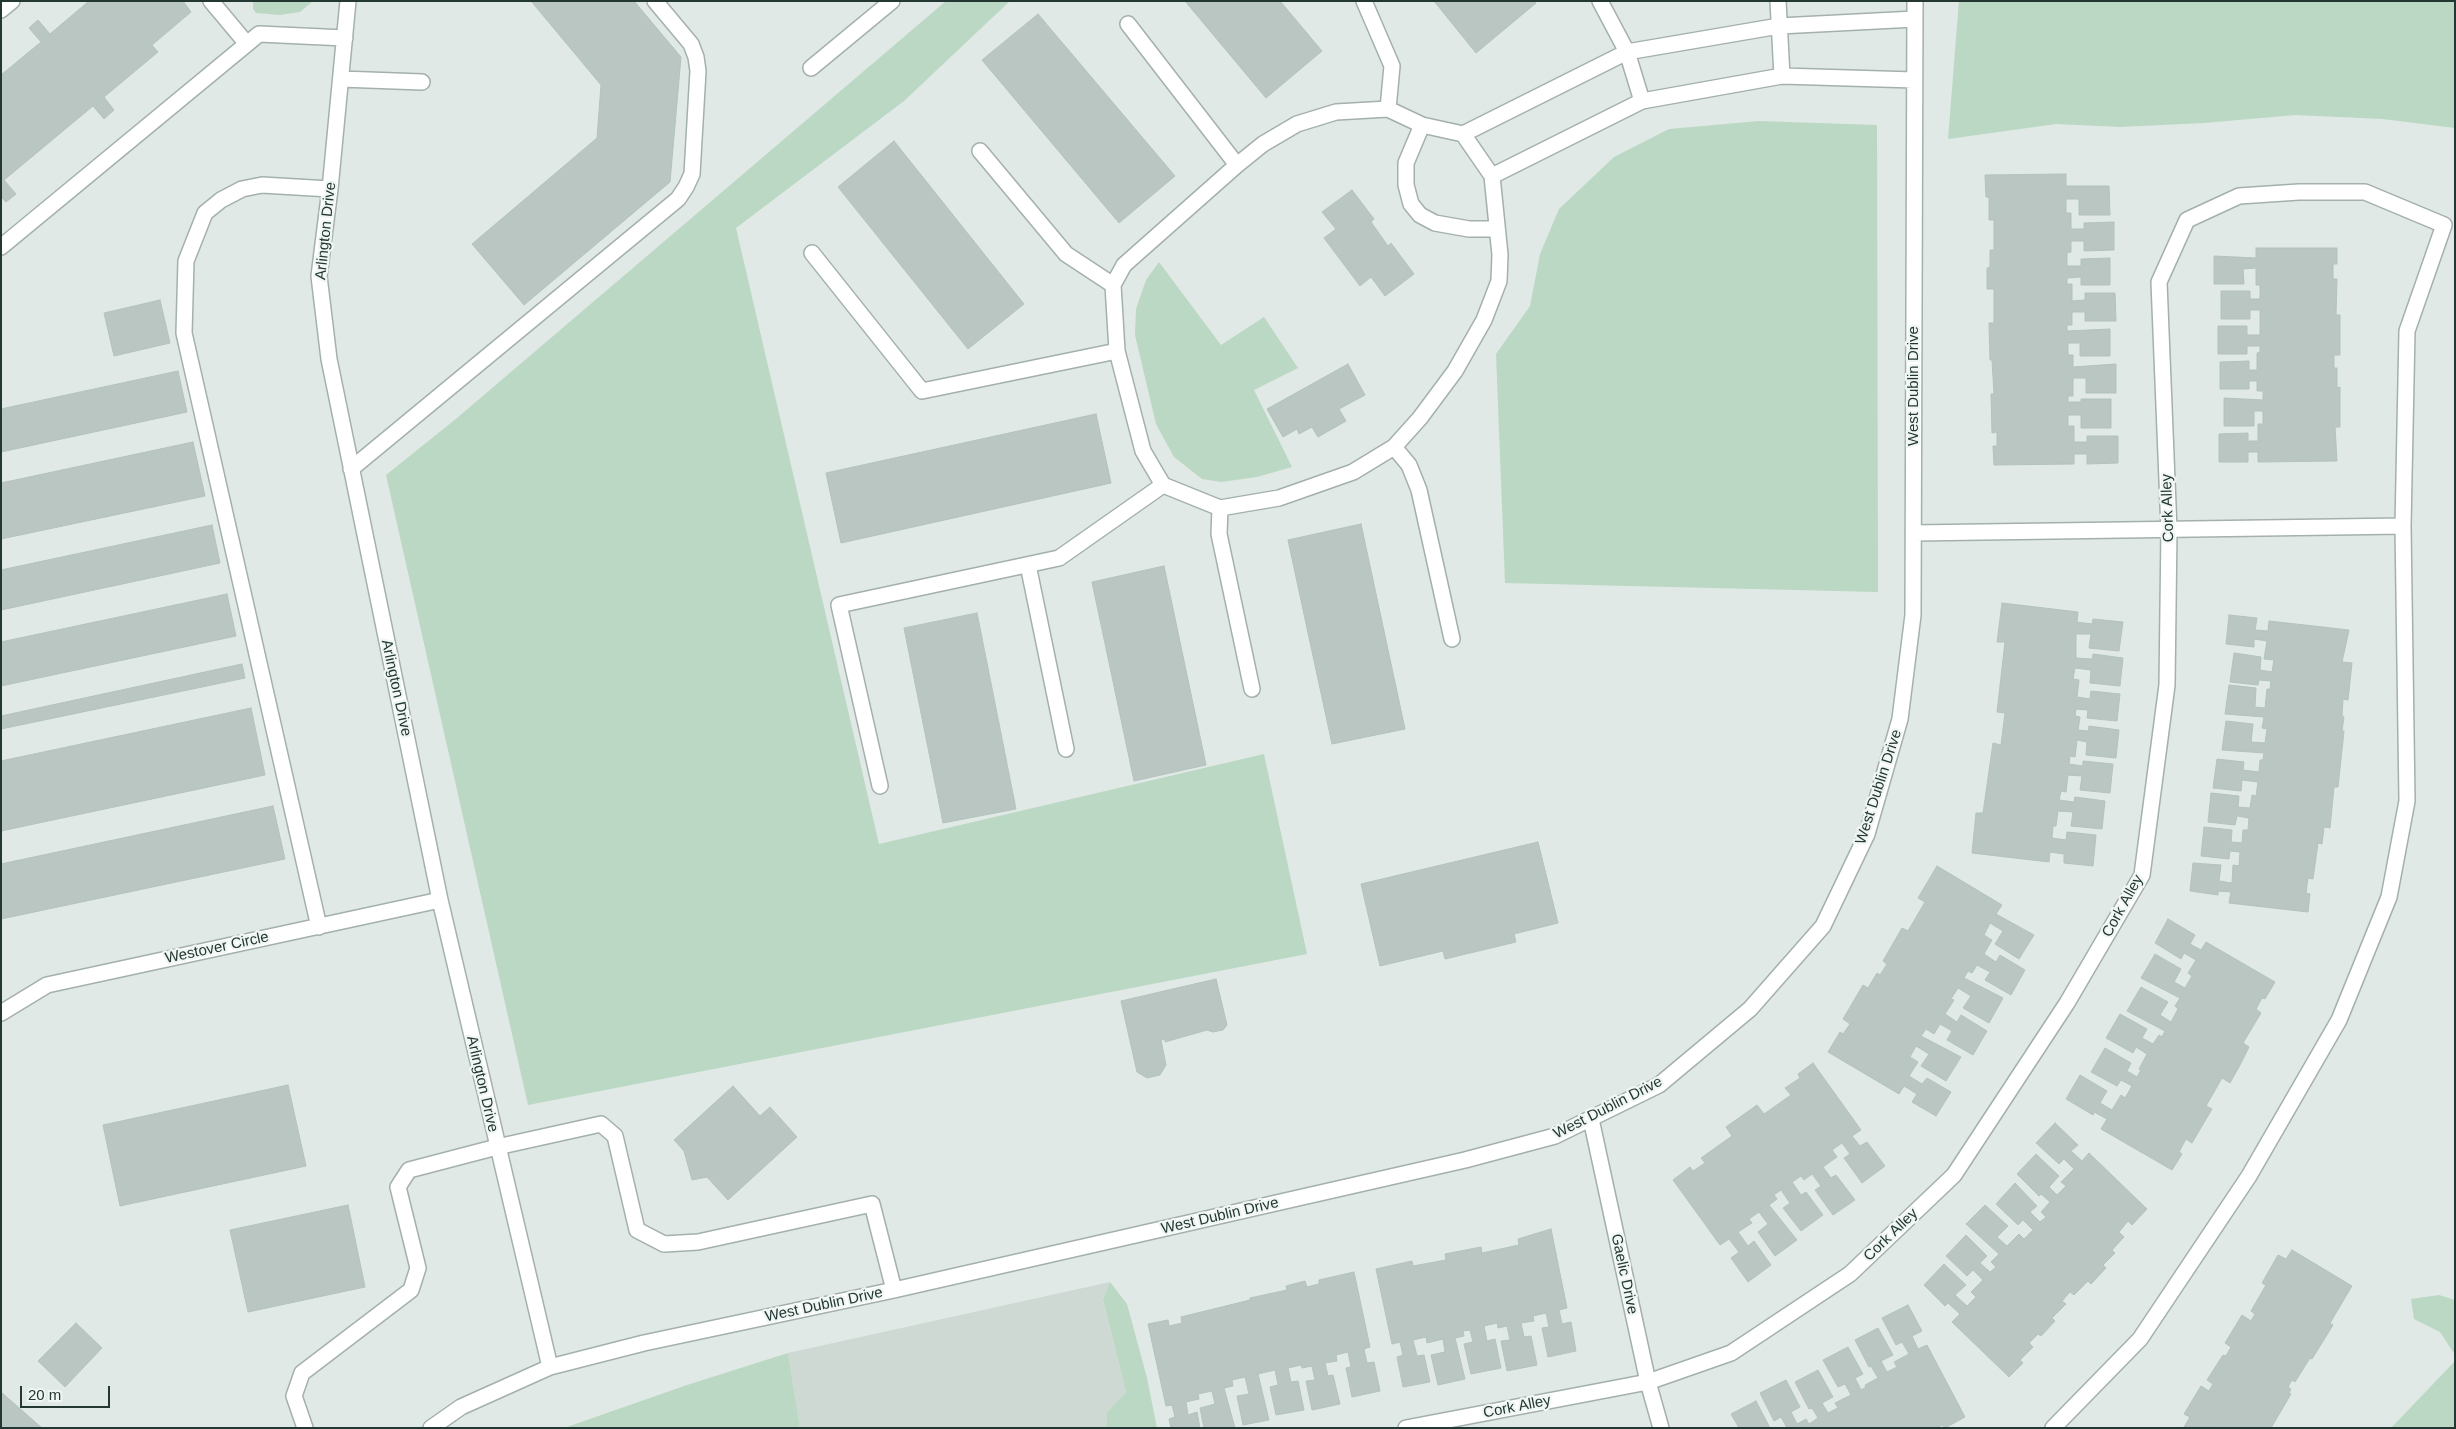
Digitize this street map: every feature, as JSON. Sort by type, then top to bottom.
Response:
[{"type":"street","points":[[1,10],[12,1]]},
{"type":"street","points":[[211,1],[247,44]]},
{"type":"street","name":"Arlington Drive","points":[[348,1],[330,189],[319,276],[329,358],[440,900],[550,1367]]},
{"type":"street","points":[[351,469],[678,199],[686,187],[692,174],[698,71],[696,58],[691,44],[655,1]]},
{"type":"street","points":[[812,68],[892,1]]},
{"type":"street","points":[[1364,1],[1392,66],[1388,109]]},
{"type":"street","points":[[1600,1],[1627,52],[1642,101]]},
{"type":"street","points":[[1778,1],[1782,76]]},
{"type":"street","name":"West Dublin Drive","points":[[431,1428],[461,1407],[550,1367],[644,1343],[894,1290],[1465,1160],[1555,1136],[1658,1085],[1742,1015],[1823,926],[1867,834],[1900,719],[1913,616],[1915,1]]},
{"type":"street","points":[[1464,134],[1492,176],[1500,254],[1499,282],[1484,320],[1455,371],[1420,418],[1394,447],[1352,472],[1279,498],[1220,508],[1163,485],[1143,451],[1115,335],[1113,285],[1124,265],[1263,144],[1297,124],[1336,112],[1388,109],[1422,125],[1464,134],[1627,52],[1779,26],[1915,19]]},
{"type":"street","points":[[1128,24],[1237,165]]},
{"type":"street","points":[[1,248],[259,34],[345,38]]},
{"type":"street","points":[[1492,176],[1642,101],[1782,76],[1914,80]]},
{"type":"street","points":[[341,79],[422,82]]},
{"type":"street","points":[[1422,125],[1406,164],[1406,185],[1410,204],[1420,214],[1435,223],[1469,230],[1497,229]]},
{"type":"street","points":[[980,151],[1066,254],[1113,285]]},
{"type":"street","points":[[319,927],[186,342],[184,324],[186,261],[205,213],[221,200],[248,188],[262,185],[330,189]]},
{"type":"street","name":"Cork Alley","points":[[1406,1428],[1648,1382],[1731,1353],[1850,1274],[1954,1175],[2067,1003],[2142,875],[2167,685],[2169,530],[2160,282],[2187,220],[2239,196],[2299,192],[2365,192],[2444,225],[2407,331],[2403,526]]},
{"type":"street","points":[[812,253],[922,391],[1118,351]]},
{"type":"street","points":[[1394,447],[1409,465],[1419,490],[1452,639]]},
{"type":"street","points":[[880,786],[839,605],[1059,558],[1163,485]]},
{"type":"street","points":[[1220,508],[1219,534],[1252,689]]},
{"type":"street","points":[[1913,533],[2403,526],[2407,800],[2389,898],[2339,1020],[2249,1176],[2140,1339],[2053,1428]]},
{"type":"street","points":[[1028,564],[1066,749]]},
{"type":"street","name":"Westover Circle","points":[[1,1012],[46,985],[440,900]]},
{"type":"street","name":"Gaelic Drive","points":[[1591,1119],[1648,1382],[1661,1428]]},
{"type":"street","points":[[305,1428],[294,1396],[302,1373],[411,1290],[418,1268],[398,1187],[408,1170],[497,1147],[601,1124],[615,1136],[637,1230],[664,1244],[698,1242],[872,1204],[894,1290]]},
{"type":"shaded area","points":[[1110,1282],[1103,1301],[1126,1392],[1107,1412],[1106,1428],[800,1428],[788,1353]]},
{"type":"green space","points":[[253,1],[313,1],[300,12],[280,15],[256,13],[253,9]]},
{"type":"green space","points":[[946,1],[1010,1],[904,101],[736,228],[879,844],[1264,754],[1307,954],[528,1105],[386,475],[457,418]]},
{"type":"green space","points":[[1959,1],[2455,1],[2455,128],[2382,119],[2296,115],[2204,123],[2120,127],[2056,124],[1948,139]]},
{"type":"green space","points":[[1759,121],[1877,125],[1878,592],[1505,583],[1496,354],[1530,306],[1540,254],[1559,209],[1614,157],[1669,129]]},
{"type":"green space","points":[[1159,262],[1221,345],[1264,317],[1298,368],[1254,390],[1292,467],[1257,477],[1221,482],[1202,479],[1174,457],[1156,424],[1135,335],[1136,309],[1146,280]]},
{"type":"green space","points":[[1110,1282],[1127,1304],[1147,1378],[1157,1428],[1106,1428],[1107,1412],[1126,1392],[1103,1300]]},
{"type":"green space","points":[[2439,1295],[2455,1300],[2455,1355],[2440,1332],[2414,1319],[2411,1299]]},
{"type":"green space","points":[[788,1353],[800,1428],[564,1428],[687,1385]]},
{"type":"green space","points":[[2455,1361],[2455,1428],[2391,1428]]},
{"type":"building","points":[[89,1],[183,1],[191,12],[152,45],[158,52],[104,97],[114,110],[104,119],[93,106],[4,180],[16,194],[6,202],[1,197],[1,75],[41,42],[29,28],[38,20],[50,34]]},
{"type":"building","points":[[531,1],[634,1],[681,57],[670,182],[524,305],[472,244],[597,138],[601,85]]},
{"type":"building","points":[[1185,1],[1280,1],[1322,51],[1266,98]]},
{"type":"building","points":[[1434,1],[1534,1],[1536,3],[1476,53]]},
{"type":"building","points":[[1038,14],[1175,176],[1119,223],[982,60]]},
{"type":"building","points":[[894,141],[1024,304],[968,349],[838,187]]},
{"type":"building","points":[[2066,174],[2066,186],[2109,186],[2110,215],[2079,215],[2079,199],[2066,199],[2066,213],[2071,213],[2071,229],[2084,229],[2084,223],[2114,222],[2114,250],[2084,251],[2084,241],[2071,241],[2071,252],[2067,253],[2067,266],[2081,266],[2081,259],[2110,258],[2110,285],[2081,285],[2081,277],[2067,278],[2067,284],[2072,284],[2072,301],[2085,300],[2085,293],[2115,293],[2116,321],[2085,321],[2085,312],[2072,312],[2072,325],[2067,325],[2067,331],[2110,329],[2110,356],[2080,356],[2080,343],[2068,343],[2068,355],[2073,355],[2073,367],[2116,364],[2116,393],[2086,393],[2086,378],[2073,378],[2073,396],[2068,396],[2068,402],[2081,402],[2081,399],[2111,399],[2111,428],[2081,428],[2081,415],[2068,415],[2068,426],[2074,426],[2074,442],[2087,442],[2087,436],[2118,436],[2118,463],[2087,464],[2087,454],[2074,454],[2074,464],[1994,465],[1993,446],[1997,446],[1997,432],[1992,433],[1991,394],[1994,394],[1992,360],[1990,360],[1989,323],[1994,323],[1994,289],[1987,289],[1987,268],[1990,267],[1990,250],[1994,250],[1994,220],[1989,220],[1989,197],[1986,197],[1985,175]]},
{"type":"building","points":[[1352,190],[1374,219],[1371,222],[1388,246],[1391,243],[1414,274],[1385,296],[1371,277],[1360,286],[1324,238],[1336,229],[1322,212]]},
{"type":"building","points":[[2256,248],[2337,248],[2337,264],[2333,264],[2333,279],[2337,279],[2336,315],[2340,315],[2340,355],[2334,355],[2334,368],[2337,368],[2337,388],[2340,387],[2340,427],[2335,427],[2337,461],[2258,462],[2258,452],[2248,452],[2248,462],[2219,462],[2219,434],[2248,433],[2248,441],[2258,441],[2258,424],[2263,424],[2263,411],[2254,411],[2254,426],[2224,426],[2224,398],[2263,400],[2263,391],[2257,391],[2257,381],[2249,381],[2249,389],[2220,389],[2220,362],[2249,361],[2249,370],[2257,370],[2257,353],[2260,352],[2260,346],[2247,346],[2247,354],[2218,354],[2218,326],[2247,326],[2247,335],[2260,335],[2260,310],[2250,310],[2250,319],[2221,319],[2221,291],[2250,291],[2250,299],[2260,299],[2260,285],[2256,285],[2256,268],[2243,269],[2244,284],[2214,284],[2214,256],[2256,258]]},
{"type":"building","points":[[160,300],[170,343],[114,356],[104,313]]},
{"type":"building","points":[[1348,364],[1365,395],[1339,409],[1346,421],[1318,437],[1312,427],[1299,434],[1297,429],[1283,437],[1267,409]]},
{"type":"building","points":[[178,371],[187,412],[1,452],[1,409]]},
{"type":"building","points":[[1096,414],[1111,483],[841,543],[826,473]]},
{"type":"building","points":[[193,442],[205,496],[1,539],[1,483]]},
{"type":"building","points":[[1361,524],[1405,729],[1332,744],[1288,540]]},
{"type":"building","points":[[212,525],[220,563],[1,610],[1,570]]},
{"type":"building","points":[[1164,566],[1206,765],[1134,781],[1092,582]]},
{"type":"building","points":[[227,594],[236,636],[1,686],[1,642]]},
{"type":"building","points":[[2002,603],[2078,612],[2077,622],[2092,624],[2093,619],[2123,622],[2119,651],[2089,648],[2091,634],[2076,634],[2076,658],[2092,659],[2093,654],[2123,658],[2120,686],[2090,683],[2091,670],[2075,668],[2073,679],[2079,680],[2077,697],[2090,699],[2091,691],[2120,694],[2117,721],[2087,718],[2088,710],[2076,709],[2075,716],[2080,717],[2078,730],[2088,731],[2089,726],[2119,730],[2116,758],[2086,755],[2087,742],[2077,740],[2075,757],[2070,756],[2069,764],[2083,766],[2083,761],[2113,764],[2110,793],[2080,790],[2082,776],[2068,775],[2066,792],[2061,791],[2059,800],[2074,802],[2075,797],[2105,801],[2102,829],[2071,826],[2073,812],[2058,811],[2056,826],[2053,826],[2052,838],[2066,840],[2067,832],[2096,835],[2093,866],[2064,863],[2064,854],[2050,852],[2049,862],[1972,853],[1976,813],[1983,813],[1993,743],[2001,745],[2005,713],[1997,712],[2005,642],[1997,642]]},
{"type":"building","points":[[977,613],[1016,809],[943,823],[904,628]]},
{"type":"building","points":[[2229,615],[2257,618],[2255,630],[2268,631],[2269,621],[2349,630],[2342,662],[2352,663],[2348,700],[2343,699],[2342,716],[2344,717],[2342,731],[2344,731],[2338,787],[2334,787],[2330,828],[2324,827],[2322,844],[2318,843],[2313,879],[2308,878],[2306,893],[2310,894],[2308,912],[2229,903],[2231,892],[2218,891],[2218,895],[2190,891],[2193,863],[2221,865],[2219,881],[2232,883],[2233,865],[2239,866],[2240,852],[2230,851],[2229,859],[2201,856],[2204,827],[2232,830],[2231,842],[2242,843],[2243,830],[2248,830],[2249,818],[2237,816],[2235,825],[2208,822],[2211,793],[2239,796],[2238,807],[2250,808],[2252,795],[2256,796],[2258,782],[2242,780],[2241,791],[2213,788],[2217,759],[2244,762],[2243,770],[2259,772],[2260,760],[2263,760],[2264,753],[2222,750],[2226,721],[2253,724],[2251,742],[2265,743],[2267,729],[2262,728],[2264,717],[2225,714],[2229,685],[2256,688],[2255,707],[2265,708],[2267,689],[2270,689],[2271,681],[2259,680],[2258,685],[2230,682],[2234,653],[2261,657],[2260,670],[2272,672],[2274,660],[2264,659],[2267,641],[2254,639],[2254,647],[2226,644]]},
{"type":"building","points":[[242,664],[245,678],[1,729],[1,716]]},
{"type":"building","points":[[251,708],[265,775],[1,831],[1,761]]},
{"type":"building","points":[[273,806],[285,859],[1,919],[1,864]]},
{"type":"building","points":[[1538,842],[1558,923],[1514,934],[1516,942],[1445,959],[1443,951],[1380,966],[1361,884]]},
{"type":"building","points":[[1937,866],[2002,905],[1996,914],[2034,935],[2019,959],[1995,944],[2003,931],[1990,923],[1984,935],[1992,940],[1984,954],[1996,962],[2000,955],[2025,970],[2011,995],[1985,980],[1990,972],[1977,965],[1972,973],[1968,971],[1964,978],[2003,998],[1989,1023],[1963,1008],[1971,996],[1958,988],[1951,999],[1954,1000],[1945,1014],[1957,1022],[1961,1015],[1987,1031],[1973,1055],[1947,1040],[1952,1031],[1940,1024],[1934,1034],[1926,1029],[1921,1036],[1961,1057],[1946,1081],[1921,1066],[1929,1054],[1916,1046],[1910,1057],[1918,1062],[1909,1076],[1922,1084],[1927,1078],[1951,1092],[1936,1116],[1912,1102],[1917,1094],[1904,1086],[1899,1094],[1828,1052],[1840,1032],[1843,1034],[1850,1024],[1843,1019],[1863,985],[1868,988],[1877,973],[1880,975],[1887,964],[1883,961],[1902,928],[1908,931],[1925,902],[1918,898]]},
{"type":"building","points":[[2168,919],[2195,935],[2190,944],[2201,950],[2206,942],[2275,982],[2265,999],[2262,998],[2256,1009],[2261,1013],[2243,1043],[2249,1047],[2240,1065],[2230,1083],[2222,1078],[2206,1106],[2212,1109],[2192,1143],[2186,1139],[2179,1152],[2182,1154],[2172,1170],[2101,1129],[2107,1119],[2094,1112],[2093,1115],[2066,1099],[2080,1075],[2107,1091],[2100,1103],[2112,1110],[2121,1095],[2125,1098],[2132,1086],[2121,1080],[2117,1086],[2091,1072],[2105,1048],[2131,1063],[2127,1071],[2137,1077],[2141,1070],[2139,1069],[2147,1054],[2136,1047],[2133,1053],[2106,1038],[2120,1014],[2147,1029],[2142,1038],[2153,1044],[2159,1035],[2162,1037],[2165,1031],[2127,1011],[2141,987],[2168,1002],[2160,1015],[2171,1022],[2178,1009],[2175,1006],[2180,998],[2141,978],[2155,954],[2181,969],[2174,982],[2185,988],[2192,976],[2188,973],[2196,960],[2184,953],[2181,959],[2155,943]]},
{"type":"building","points":[[1216,979],[1227,1025],[1223,1030],[1213,1032],[1207,1030],[1165,1042],[1165,1039],[1161,1040],[1166,1065],[1160,1075],[1147,1078],[1137,1072],[1121,1001]]},
{"type":"building","points":[[1813,1063],[1861,1130],[1852,1136],[1860,1146],[1867,1142],[1885,1166],[1862,1183],[1844,1158],[1850,1154],[1842,1143],[1832,1150],[1837,1157],[1823,1167],[1831,1178],[1836,1175],[1855,1200],[1833,1215],[1815,1190],[1821,1186],[1812,1174],[1804,1180],[1801,1176],[1792,1182],[1801,1195],[1806,1192],[1823,1215],[1801,1231],[1783,1208],[1790,1203],[1781,1190],[1774,1195],[1777,1199],[1769,1205],[1797,1240],[1775,1256],[1758,1232],[1768,1224],[1759,1212],[1749,1219],[1752,1223],[1738,1232],[1748,1246],[1754,1241],[1771,1265],[1748,1282],[1731,1258],[1739,1252],[1729,1239],[1720,1245],[1673,1180],[1690,1167],[1693,1171],[1705,1163],[1701,1158],[1732,1136],[1726,1127],[1757,1105],[1764,1114],[1791,1095],[1785,1088],[1800,1078],[1798,1074]]},
{"type":"building","points":[[288,1085],[306,1166],[120,1206],[103,1125]]},
{"type":"building","points":[[733,1086],[760,1116],[770,1107],[797,1137],[728,1200],[707,1177],[692,1180],[684,1151],[674,1140]]},
{"type":"building","points":[[2055,1123],[2078,1145],[2071,1151],[2082,1161],[2089,1153],[2147,1209],[2132,1225],[2128,1221],[2119,1232],[2124,1237],[2112,1250],[2115,1253],[2103,1265],[2106,1268],[2091,1284],[2088,1281],[2074,1295],[2070,1292],[2062,1301],[2066,1304],[2052,1318],[2055,1321],[2041,1336],[2038,1334],[2029,1343],[2033,1347],[2020,1360],[2023,1363],[2009,1377],[1952,1322],[1960,1314],[1948,1303],[1945,1306],[1924,1285],[1944,1264],[1966,1285],[1955,1295],[1967,1306],[1976,1297],[1971,1292],[1983,1280],[1973,1270],[1967,1276],[1946,1256],[1966,1235],[1987,1256],[1980,1263],[1990,1272],[1996,1267],[1991,1262],[1999,1254],[1966,1224],[1985,1205],[2008,1226],[1997,1237],[2007,1246],[2019,1234],[2024,1239],[2033,1230],[2023,1220],[2018,1225],[1996,1204],[2015,1183],[2037,1206],[2030,1212],[2040,1222],[2046,1217],[2041,1212],[2050,1202],[2041,1194],[2039,1196],[2017,1174],[2036,1154],[2059,1176],[2049,1187],[2057,1195],[2066,1186],[2061,1182],[2074,1169],[2064,1159],[2059,1164],[2036,1143]]},
{"type":"building","points":[[348,1205],[365,1287],[248,1312],[230,1230]]},
{"type":"building","points":[[1551,1229],[1567,1308],[1559,1310],[1562,1324],[1571,1322],[1576,1351],[1548,1357],[1542,1328],[1549,1327],[1546,1313],[1533,1316],[1534,1321],[1521,1323],[1524,1337],[1531,1336],[1537,1365],[1507,1371],[1501,1341],[1510,1340],[1507,1326],[1498,1328],[1497,1323],[1484,1326],[1487,1341],[1495,1339],[1501,1368],[1471,1374],[1464,1344],[1473,1342],[1470,1330],[1463,1331],[1464,1336],[1455,1338],[1465,1379],[1438,1385],[1431,1355],[1445,1352],[1443,1339],[1427,1343],[1426,1337],[1413,1340],[1417,1356],[1424,1355],[1430,1382],[1403,1387],[1397,1357],[1403,1355],[1400,1342],[1392,1344],[1376,1269],[1412,1261],[1413,1266],[1446,1260],[1445,1254],[1481,1247],[1482,1253],[1519,1245],[1518,1239]]},
{"type":"building","points":[[2292,1250],[2352,1286],[2330,1323],[2333,1325],[2312,1359],[2310,1358],[2295,1382],[2292,1380],[2288,1387],[2291,1389],[2289,1393],[2291,1394],[2271,1428],[2184,1427],[2190,1417],[2184,1414],[2201,1386],[2209,1391],[2213,1384],[2207,1380],[2223,1355],[2226,1356],[2231,1347],[2225,1343],[2242,1315],[2251,1321],[2255,1314],[2251,1311],[2266,1285],[2262,1283],[2278,1255],[2286,1259]]},
{"type":"building","points":[[1354,1272],[1370,1347],[1364,1349],[1367,1363],[1374,1362],[1380,1391],[1352,1397],[1346,1368],[1351,1367],[1348,1352],[1336,1355],[1337,1361],[1325,1363],[1328,1376],[1333,1375],[1340,1404],[1312,1410],[1306,1381],[1315,1380],[1312,1366],[1302,1368],[1301,1365],[1288,1368],[1291,1382],[1298,1381],[1304,1410],[1276,1415],[1270,1387],[1278,1385],[1275,1370],[1258,1374],[1269,1420],[1243,1425],[1237,1396],[1249,1394],[1245,1377],[1232,1380],[1233,1386],[1224,1388],[1235,1428],[1204,1428],[1200,1408],[1215,1404],[1212,1391],[1198,1394],[1199,1399],[1186,1402],[1188,1415],[1197,1412],[1200,1428],[1171,1428],[1169,1419],[1175,1417],[1172,1405],[1166,1406],[1148,1324],[1168,1320],[1169,1326],[1182,1323],[1181,1317],[1287,1290],[1286,1286],[1305,1281],[1307,1287],[1319,1284],[1319,1280]]},
{"type":"building","points":[[1908,1305],[1922,1331],[1912,1336],[1918,1349],[1927,1345],[1965,1417],[1945,1428],[1942,1425],[1937,1428],[1787,1428],[1781,1417],[1774,1421],[1760,1393],[1786,1380],[1800,1407],[1791,1412],[1797,1424],[1806,1419],[1809,1424],[1818,1418],[1812,1408],[1809,1409],[1795,1382],[1818,1370],[1833,1397],[1822,1403],[1828,1413],[1838,1408],[1835,1403],[1851,1395],[1845,1384],[1838,1387],[1823,1360],[1848,1347],[1863,1374],[1855,1378],[1861,1390],[1866,1387],[1865,1385],[1878,1378],[1871,1366],[1869,1367],[1855,1340],[1878,1328],[1893,1355],[1881,1361],[1887,1372],[1897,1367],[1894,1362],[1909,1354],[1902,1342],[1896,1345],[1882,1318]]},
{"type":"building","points":[[76,1323],[102,1348],[65,1387],[38,1361]]},
{"type":"building","points":[[1,1392],[42,1428],[1,1428]]},
{"type":"building","points":[[1756,1401],[1770,1428],[1739,1428],[1731,1414]]}]
